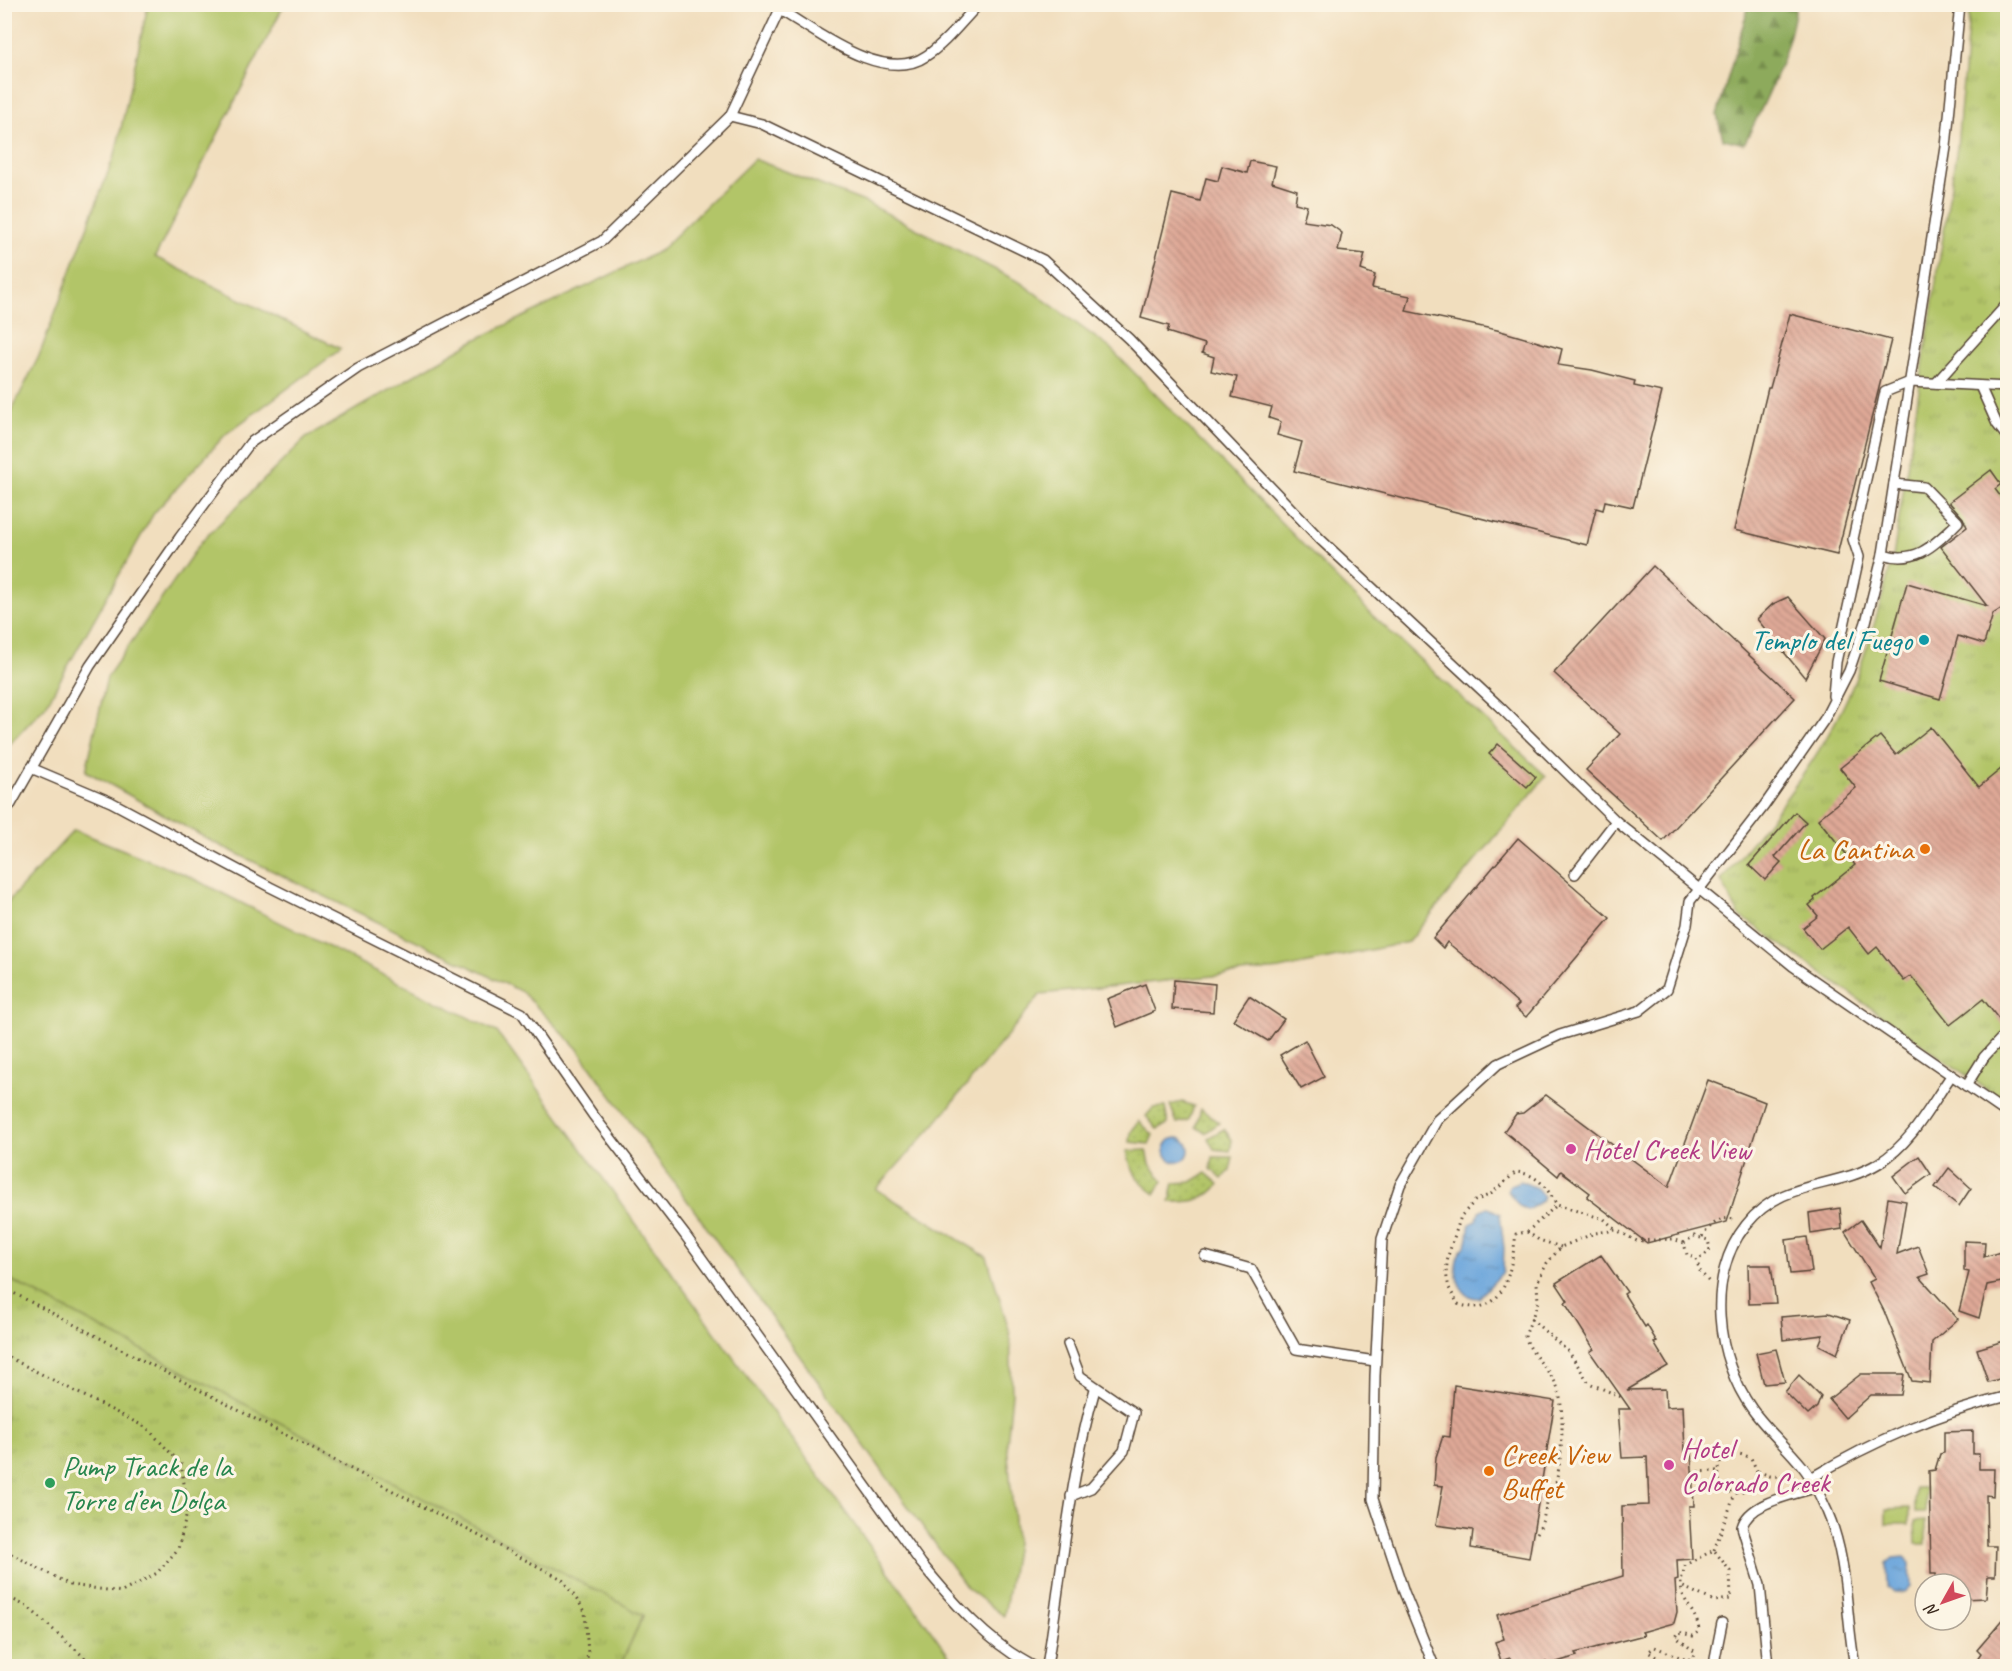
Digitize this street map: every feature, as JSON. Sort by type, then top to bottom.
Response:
[{"type":"lane","points":[[4,811],[90,666],[180,537],[250,443],[358,368],[602,241],[730,116],[781,7],[856,55],[884,64],[907,65],[926,56],[979,4]]},
{"type":"lane","points":[[1434,1666],[1404,1593],[1373,1500],[1375,1361],[1382,1239],[1400,1185],[1437,1120],[1498,1064],[1560,1035],[1639,1011],[1667,988],[1687,925],[1690,901],[1697,888],[1764,806],[1803,753],[1849,671],[1866,622],[1883,554],[1946,147],[1960,4]]},
{"type":"lane","points":[[730,116],[762,124],[1043,260],[1129,339],[1321,540],[1501,708],[1616,821],[1793,966],[2007,1114]]},
{"type":"lane","points":[[1936,383],[2007,303]]},
{"type":"lane","points":[[1833,703],[1836,662],[1859,557],[1853,539],[1885,392],[1910,382],[2007,387]]},
{"type":"lane","points":[[1980,386],[1997,424],[2007,438]]},
{"type":"lane","points":[[1883,554],[1898,559],[1929,550],[1958,522],[1924,487],[1894,484]]},
{"type":"lane","points":[[31,768],[111,802],[270,887],[522,1013],[592,1115],[685,1235],[921,1563],[954,1604],[983,1632],[1033,1666]]},
{"type":"lane","points":[[1575,874],[1616,821]]},
{"type":"lane","points":[[1966,1086],[1984,1057],[2007,1031]]},
{"type":"lane","points":[[1856,1666],[1842,1555],[1827,1511],[1811,1478],[1752,1410],[1734,1378],[1723,1344],[1722,1288],[1730,1258],[1746,1225],[1791,1190],[1853,1175],[1891,1154],[1914,1129],[1950,1076]]},
{"type":"lane","points":[[1205,1256],[1251,1269],[1296,1348],[1375,1361]]},
{"type":"lane","points":[[1068,1344],[1080,1376],[1095,1389],[1134,1413],[1124,1451],[1091,1488],[1071,1496]]},
{"type":"lane","points":[[1047,1666],[1071,1496],[1084,1428],[1095,1389]]},
{"type":"lane","points":[[1811,1478],[1863,1447],[1963,1408],[2007,1396]]},
{"type":"lane","points":[[1768,1666],[1760,1585],[1742,1527],[1750,1514],[1765,1505],[1814,1488]]},
{"type":"lane","points":[[1718,1666],[1716,1658],[1722,1623]]},
{"type":"path","points":[[1557,1206],[1527,1232],[1516,1234],[1508,1279],[1500,1294],[1487,1304],[1471,1308],[1458,1304],[1449,1288],[1448,1256],[1461,1216],[1475,1201],[1491,1194],[1516,1172],[1530,1173],[1546,1186],[1557,1206],[1604,1219],[1616,1230],[1637,1241],[1673,1239],[1684,1244]]},
{"type":"path","points":[[1702,1237],[1708,1228],[1725,1217],[1746,1225]]},
{"type":"path","points":[[1537,1533],[1544,1521],[1547,1501],[1557,1480],[1561,1453],[1561,1424],[1556,1383],[1530,1350],[1525,1336],[1538,1302],[1538,1283],[1546,1263],[1561,1247],[1595,1233],[1616,1230]]},
{"type":"path","points":[[1527,1232],[1539,1240],[1561,1247]]},
{"type":"path","points":[[1694,1236],[1702,1237],[1708,1240],[1710,1249],[1703,1257],[1696,1259],[1687,1255],[1684,1244],[1694,1236]]},
{"type":"path","points":[[1696,1259],[1700,1271],[1710,1283],[1722,1288]]},
{"type":"path","points":[[4,1288],[562,1580],[585,1611],[588,1654],[585,1666]]},
{"type":"path","points":[[1531,1319],[1569,1352],[1590,1383],[1624,1398]]},
{"type":"path","points":[[4,1355],[147,1428],[181,1464],[188,1509],[178,1549],[156,1573],[122,1592],[70,1585],[4,1550]]},
{"type":"path","points":[[1741,1453],[1751,1458],[1757,1471],[1754,1485],[1745,1492],[1735,1494],[1720,1486],[1717,1471],[1723,1457],[1741,1453]]},
{"type":"path","points":[[1692,1472],[1717,1471]]},
{"type":"path","points":[[1757,1471],[1770,1476],[1811,1478]]},
{"type":"path","points":[[1660,1666],[1661,1660],[1648,1652],[1655,1647],[1687,1660],[1694,1658],[1694,1651],[1676,1637],[1679,1632],[1693,1636],[1699,1632],[1699,1622],[1685,1600],[1681,1586],[1685,1565],[1714,1550],[1735,1494]]},
{"type":"path","points":[[1681,1586],[1714,1601],[1731,1599],[1730,1571],[1714,1550]]},
{"type":"path","points":[[4,1595],[28,1607],[94,1666]]},
{"type":"green space","points":[[148,5],[284,5],[155,257],[341,349],[226,434],[154,513],[46,705],[5,749],[5,424],[39,356],[116,151]]},
{"type":"green space","points":[[1749,5],[1796,5],[1783,58],[1769,94],[1744,144],[1723,139],[1717,115]]},
{"type":"green space","points":[[1970,5],[2007,5],[2007,1104],[1739,915],[1721,880],[1797,783],[1830,731],[1857,675],[1881,602],[1893,557],[1957,147]]},
{"type":"green space","points":[[754,159],[867,203],[1021,283],[1110,348],[1372,615],[1546,776],[1408,942],[1280,969],[1041,994],[935,1124],[876,1189],[987,1257],[1010,1333],[1012,1394],[1007,1444],[1016,1543],[1004,1616],[967,1588],[577,1048],[522,992],[213,842],[86,771],[107,677],[201,542],[306,438],[475,340],[660,251]]},
{"type":"green space","points":[[74,830],[186,875],[497,1032],[957,1666],[620,1666],[643,1616],[5,1277],[5,905]]},
{"type":"green space","points":[[1182,1102],[1194,1106],[1189,1120],[1177,1123],[1170,1105]]},
{"type":"green space","points":[[1165,1107],[1168,1124],[1157,1129],[1146,1116],[1153,1108]]},
{"type":"green space","points":[[1201,1109],[1219,1123],[1205,1133],[1196,1127]]},
{"type":"green space","points":[[1139,1121],[1153,1135],[1149,1144],[1130,1142],[1131,1132]]},
{"type":"green space","points":[[1224,1129],[1232,1140],[1230,1151],[1214,1149],[1208,1138]]},
{"type":"green space","points":[[1147,1150],[1150,1164],[1163,1181],[1155,1194],[1136,1176],[1127,1151]]},
{"type":"green space","points":[[1213,1157],[1233,1157],[1230,1171],[1222,1179],[1211,1169]]},
{"type":"green space","points":[[1206,1173],[1219,1184],[1214,1190],[1197,1200],[1170,1202],[1174,1183],[1191,1182]]},
{"type":"green space","points":[[5,1277],[643,1615],[620,1666],[5,1666]]},
{"type":"green space","points":[[1915,1488],[1925,1488],[1925,1512],[1915,1512]]},
{"type":"green space","points":[[1909,1508],[1909,1524],[1886,1524],[1886,1509]]},
{"type":"green space","points":[[1926,1520],[1926,1544],[1916,1544],[1915,1521]]},
{"type":"water","points":[[1177,1138],[1186,1141],[1189,1150],[1186,1159],[1177,1162],[1168,1159],[1165,1150],[1168,1141]]},
{"type":"water","points":[[1520,1181],[1537,1188],[1544,1197],[1542,1201],[1528,1210],[1519,1206],[1508,1191],[1510,1185]]},
{"type":"water","points":[[1487,1207],[1500,1214],[1504,1248],[1503,1272],[1479,1298],[1472,1297],[1461,1288],[1456,1266],[1457,1258],[1467,1242],[1470,1224],[1477,1220],[1479,1211]]},
{"type":"water","points":[[1904,1557],[1910,1563],[1911,1587],[1905,1593],[1894,1592],[1888,1586],[1887,1563],[1893,1558]]},
{"type":"building","points":[[1250,161],[1276,166],[1272,182],[1297,190],[1295,203],[1307,206],[1303,221],[1331,225],[1342,233],[1338,251],[1365,254],[1361,270],[1375,275],[1372,288],[1410,296],[1406,311],[1497,330],[1562,349],[1558,365],[1592,370],[1635,381],[1634,386],[1662,392],[1633,507],[1605,501],[1603,510],[1596,508],[1587,545],[1294,471],[1302,442],[1277,435],[1281,422],[1269,418],[1272,407],[1232,397],[1237,377],[1211,371],[1214,357],[1202,353],[1205,344],[1167,332],[1169,326],[1141,318],[1172,194],[1200,201],[1206,178],[1218,181],[1222,166],[1247,173]]},
{"type":"building","points":[[1790,314],[1891,340],[1837,555],[1734,530],[1768,388],[1770,388]]},
{"type":"building","points":[[1991,470],[2001,484],[1995,489],[2007,505],[2007,605],[1993,614],[1984,644],[1958,636],[1940,699],[1879,681],[1907,583],[1987,606],[1941,547],[1967,527],[1963,518],[1949,502]]},
{"type":"building","points":[[1653,566],[1795,698],[1663,841],[1586,770],[1620,734],[1554,673]]},
{"type":"building","points":[[1788,597],[1825,639],[1805,678],[1757,619],[1773,604]]},
{"type":"building","name":"La Cantina","points":[[1931,727],[1979,787],[2007,764],[2007,1024],[2004,1026],[1983,999],[1950,1025],[1911,976],[1904,981],[1877,947],[1869,954],[1848,927],[1820,949],[1803,928],[1818,916],[1809,905],[1815,900],[1814,898],[1855,865],[1818,819],[1856,788],[1840,768],[1880,736],[1896,755]]},
{"type":"building","points":[[1498,744],[1536,777],[1527,787],[1489,754]]},
{"type":"building","points":[[1795,812],[1806,822],[1775,857],[1781,862],[1765,880],[1749,865]]},
{"type":"building","points":[[1518,838],[1610,918],[1526,1017],[1515,1008],[1519,1004],[1477,967],[1447,942],[1443,948],[1433,938]]},
{"type":"building","points":[[1174,980],[1215,984],[1213,1012],[1172,1009]]},
{"type":"building","points":[[1145,984],[1155,1011],[1117,1027],[1107,999]]},
{"type":"building","points":[[1249,996],[1284,1019],[1268,1041],[1233,1020]]},
{"type":"building","points":[[1305,1040],[1324,1077],[1301,1089],[1280,1055]]},
{"type":"building","name":"Hotel Creek View","points":[[1708,1080],[1765,1102],[1727,1222],[1647,1243],[1587,1197],[1590,1193],[1561,1171],[1558,1176],[1504,1131],[1516,1114],[1523,1113],[1546,1095],[1669,1187]]},
{"type":"building","points":[[1919,1156],[1931,1174],[1905,1193],[1893,1176]]},
{"type":"building","points":[[1949,1168],[1971,1188],[1959,1206],[1935,1187]]},
{"type":"building","points":[[1888,1198],[1906,1201],[1897,1254],[1918,1246],[1929,1274],[1920,1277],[1958,1319],[1932,1342],[1930,1383],[1912,1381],[1884,1311],[1869,1282],[1875,1279],[1845,1232],[1861,1220],[1880,1248]]},
{"type":"building","points":[[1840,1208],[1842,1229],[1811,1234],[1809,1213]]},
{"type":"building","points":[[1807,1237],[1812,1272],[1790,1274],[1786,1240]]},
{"type":"building","points":[[1964,1241],[1985,1242],[1984,1257],[2007,1250],[2007,1281],[1987,1285],[1979,1318],[1959,1311],[1969,1272],[1964,1271]]},
{"type":"building","name":"Hotel Colorado Creek","points":[[1601,1255],[1627,1292],[1624,1294],[1645,1327],[1647,1325],[1657,1342],[1654,1343],[1668,1366],[1627,1390],[1665,1389],[1666,1407],[1683,1406],[1685,1451],[1691,1451],[1694,1506],[1689,1506],[1692,1559],[1677,1560],[1678,1580],[1675,1581],[1677,1612],[1674,1623],[1642,1632],[1644,1635],[1575,1653],[1577,1656],[1547,1665],[1546,1662],[1531,1666],[1512,1666],[1510,1658],[1501,1661],[1495,1642],[1504,1639],[1497,1615],[1623,1576],[1622,1506],[1649,1505],[1647,1457],[1622,1458],[1618,1409],[1630,1409],[1590,1352],[1594,1349],[1565,1303],[1568,1301],[1556,1283]]},
{"type":"building","points":[[1748,1265],[1771,1265],[1776,1303],[1749,1304]]},
{"type":"building","points":[[1829,1313],[1850,1320],[1837,1354],[1819,1345],[1823,1335],[1783,1340],[1781,1317]]},
{"type":"building","points":[[2007,1340],[2007,1377],[1988,1382],[1977,1349]]},
{"type":"building","points":[[1776,1349],[1785,1382],[1764,1384],[1756,1353]]},
{"type":"building","points":[[1861,1374],[1904,1374],[1901,1395],[1871,1395],[1845,1418],[1829,1399]]},
{"type":"building","points":[[1799,1375],[1821,1397],[1817,1407],[1808,1415],[1785,1392]]},
{"type":"building","name":"Creek View Buffet","points":[[1454,1385],[1555,1401],[1529,1558],[1471,1548],[1473,1530],[1436,1525],[1443,1486],[1434,1485],[1436,1457],[1443,1436],[1450,1437]]},
{"type":"building","points":[[1973,1431],[1973,1454],[1979,1454],[1979,1469],[1994,1469],[1993,1496],[1986,1495],[1987,1546],[1996,1546],[1995,1576],[1988,1576],[1986,1598],[1973,1599],[1973,1572],[1931,1572],[1929,1471],[1935,1470],[1940,1454],[1944,1453],[1944,1432]]},
{"type":"building","points":[[2007,1615],[2007,1666],[1973,1666],[1981,1654],[1977,1650]]},
{"type":"place","name":"Templo del Fuego","points":[[1924,640]]},
{"type":"place","name":"La Cantina","points":[[1925,849]]},
{"type":"place","name":"Hotel Creek View","points":[[1571,1149]]},
{"type":"place","name":"Hotel Colorado Creek","points":[[1669,1465]]},
{"type":"place","name":"Creek View Buffet","points":[[1489,1471]]},
{"type":"place","name":"Pump Track de la Torre d’en Dolça","points":[[50,1483]]}]
